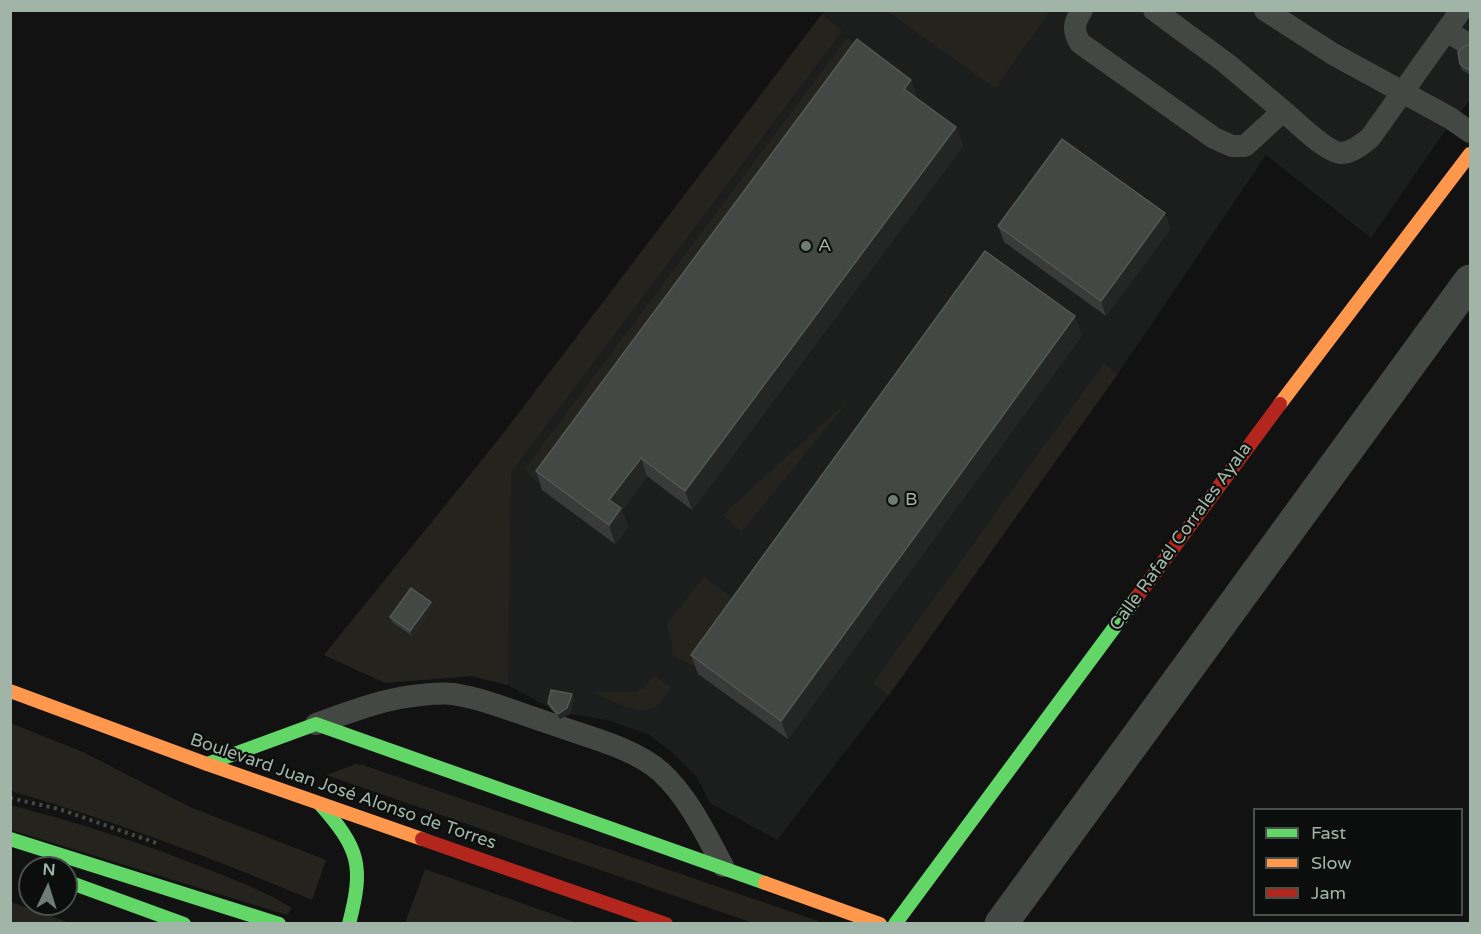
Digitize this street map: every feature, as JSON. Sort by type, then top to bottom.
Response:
[{"type":"street","name":"Calle Rafaél Corrales Ayala","points":[[895,924],[1253,439],[1470,154]]},
{"type":"street","points":[[1001,924],[1470,281]]},
{"type":"street","name":"Boulevard Juan José Alonso de Torres","points":[[10,691],[207,764],[666,924]]},
{"type":"street","points":[[207,764],[316,724],[723,866],[880,924]]},
{"type":"street","points":[[320,803],[352,843],[358,861],[360,877],[358,893],[349,924]]},
{"type":"street","points":[[10,839],[279,924]]},
{"type":"street","points":[[78,885],[184,924]]},
{"type":"lane","points":[[1082,10],[1074,22],[1075,34],[1080,43],[1214,138],[1232,146],[1245,146],[1283,111]]},
{"type":"lane","points":[[1154,10],[1226,63],[1328,148],[1341,153],[1356,148],[1370,138],[1461,10]]},
{"type":"lane","points":[[1265,10],[1333,54],[1470,132]]},
{"type":"lane","points":[[1446,31],[1470,45]]},
{"type":"lane","points":[[316,724],[382,702],[421,694],[452,694],[486,702],[588,737],[632,753],[659,771],[682,794],[723,866]]},
{"type":"shaded area","points":[[825,11],[1470,11],[1470,100],[1442,135],[1371,238],[1266,155],[1117,375],[889,695],[777,840],[710,803],[696,776],[673,753],[649,735],[611,721],[578,715],[569,714],[560,719],[550,708],[508,685],[471,676],[385,683],[324,655],[499,439]]},
{"type":"shaded area","points":[[887,11],[1050,11],[995,88]]},
{"type":"shaded area","points":[[822,14],[842,31],[511,472],[508,685],[471,676],[385,683],[324,655],[499,439]]},
{"type":"shaded area","points":[[847,38],[857,45],[541,485],[524,470]]},
{"type":"shaded area","points":[[1104,363],[1117,375],[889,695],[873,683]]},
{"type":"shaded area","points":[[849,400],[742,531],[723,515]]},
{"type":"shaded area","points":[[704,577],[744,607],[697,668],[671,654],[672,643],[666,625]]},
{"type":"shaded area","points":[[654,676],[672,688],[656,706],[649,709],[632,709],[593,692],[636,692],[644,688]]},
{"type":"shaded area","points":[[10,723],[83,752],[190,807],[326,860],[312,900],[163,841],[11,791]]},
{"type":"shaded area","points":[[356,764],[820,923],[753,923],[326,775]]},
{"type":"shaded area","points":[[10,805],[87,827],[187,861],[253,888],[292,908],[287,915],[11,830]]},
{"type":"shaded area","points":[[425,869],[578,923],[405,923]]},
{"type":"shaded area","points":[[10,902],[18,904],[18,916],[50,916],[70,923],[11,923]]},
{"type":"building","name":"A","points":[[857,39],[911,80],[904,89],[956,127],[685,491],[641,458],[609,500],[621,508],[609,525],[536,471]]},
{"type":"building","points":[[1470,45],[1470,68],[1467,69],[1460,64],[1458,52],[1464,46]]},
{"type":"building","points":[[1062,139],[1165,213],[1101,301],[998,226]]},
{"type":"building","name":"B","points":[[985,251],[1075,316],[781,721],[691,655]]},
{"type":"building","points":[[411,588],[431,602],[410,631],[390,617]]},
{"type":"building","points":[[551,690],[572,694],[567,708],[558,714],[548,703]]},
{"type":"traffic: fast","points":[[895,924],[1137,597]]},
{"type":"traffic: fast","points":[[207,764],[316,724],[765,883]]},
{"type":"traffic: fast","points":[[320,804],[344,834],[355,859],[356,887],[349,924]]},
{"type":"traffic: fast","points":[[10,839],[279,924]]},
{"type":"traffic: fast","points":[[78,885],[184,924]]},
{"type":"traffic: slow","points":[[1280,404],[1470,154]]},
{"type":"traffic: slow","points":[[10,691],[207,764],[422,839]]},
{"type":"traffic: slow","points":[[765,883],[880,924]]},
{"type":"traffic: jam","points":[[1137,597],[1280,404]]},
{"type":"traffic: jam","points":[[422,839],[666,924]]},
{"type":"place","name":"A","points":[[806,246]]},
{"type":"place","name":"B","points":[[893,500]]}]
